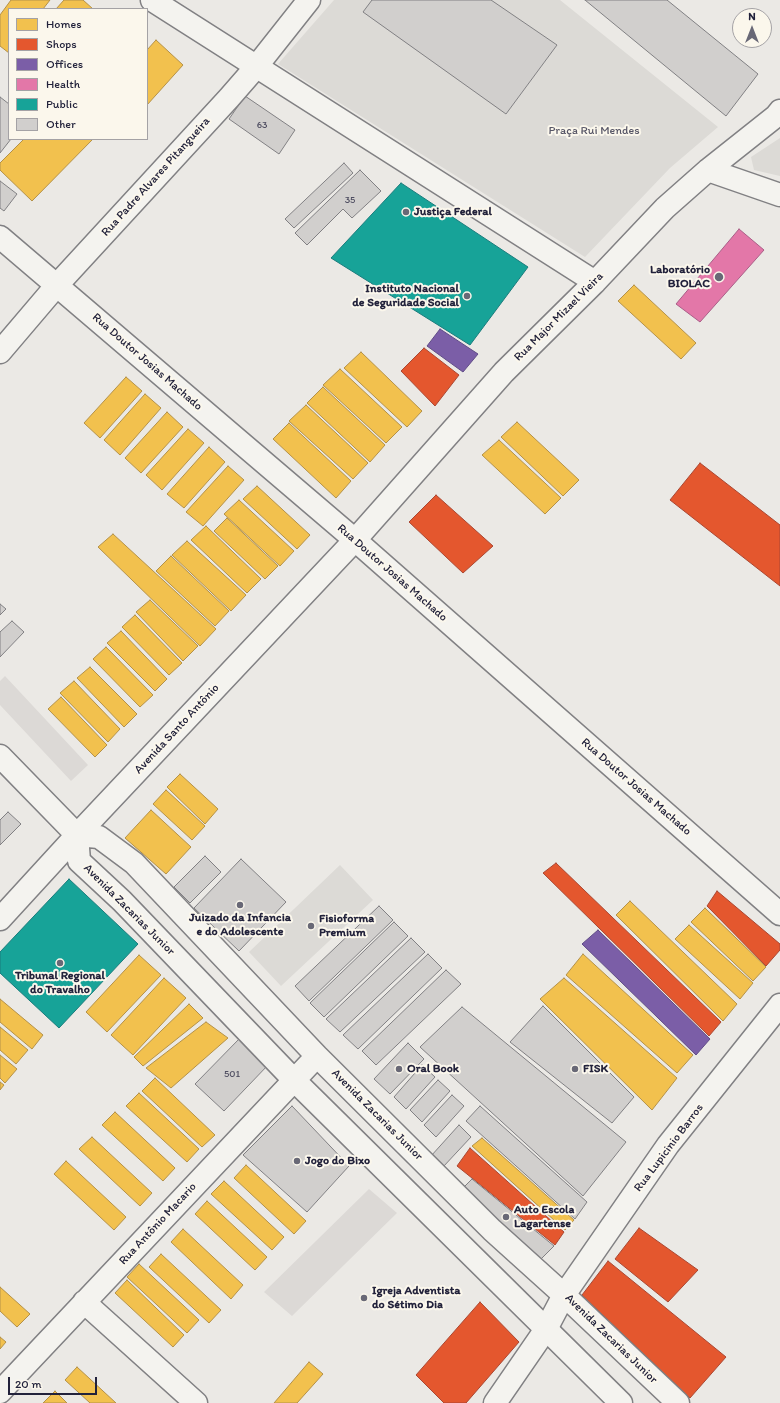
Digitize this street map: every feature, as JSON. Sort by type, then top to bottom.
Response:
[{"type":"street","points":[[152,0],[595,282]]},
{"type":"street","name":"Rua Padre Alvares Pitangueira","points":[[0,352],[58,285],[256,67],[309,0]]},
{"type":"street","name":"Rua Major Mizael Vieira","points":[[355,540],[504,372],[595,282],[666,208],[708,170],[776,116],[780,111]]},
{"type":"street","points":[[708,170],[780,195]]},
{"type":"street","name":"Rua Doutor Josias Machado","points":[[0,237],[355,540],[780,914]]},
{"type":"street","name":"Avenida Santo Antônio","points":[[0,919],[76,835],[355,540]]},
{"type":"street","points":[[0,756],[76,835]]},
{"type":"street","name":"Avenida Zacarias Junior","points":[[621,1403],[294,1080],[122,901],[79,861],[76,835],[99,837],[134,863],[317,1056],[492,1230],[564,1295],[678,1403]]},
{"type":"street","name":"Rua Lupicinio Barros","points":[[495,1403],[546,1329],[564,1295],[668,1145],[780,1005]]},
{"type":"street","name":"Rua Antônio Macario","points":[[0,1392],[317,1056]]},
{"type":"street","points":[[84,1302],[196,1403]]},
{"type":"shaded area","points":[[5,676],[88,765],[71,781],[0,705],[0,681]]},
{"type":"shaded area","points":[[369,1189],[397,1213],[292,1316],[264,1292]]},
{"type":"green space","name":"Praça Rui Mendes","points":[[334,0],[372,0],[506,114],[557,45],[491,0],[560,0],[718,127],[670,168],[585,257],[278,64]]},
{"type":"green space","points":[[780,138],[780,176],[754,170],[751,157]]},
{"type":"green space","name":"Fisioforma Premium","points":[[340,865],[373,900],[281,986],[249,952]]},
{"type":"building: Homes","points":[[11,0],[50,0],[44,8],[8,8],[8,52],[0,46],[0,15]]},
{"type":"building: Homes","points":[[64,0],[83,0],[92,8],[57,8]]},
{"type":"building: Homes","points":[[156,40],[183,65],[148,104],[148,49]]},
{"type":"building: Homes","points":[[23,140],[92,140],[32,201],[0,170],[0,163]]},
{"type":"building: Homes","points":[[634,285],[696,343],[681,359],[618,301]]},
{"type":"building: Homes","points":[[361,352],[422,411],[407,427],[344,368]]},
{"type":"building: Homes","points":[[340,369],[402,427],[386,443],[323,385]]},
{"type":"building: Homes","points":[[126,377],[142,391],[100,438],[84,423]]},
{"type":"building: Homes","points":[[323,387],[385,445],[370,462],[307,403]]},
{"type":"building: Homes","points":[[145,394],[161,408],[120,455],[104,440]]},
{"type":"building: Homes","points":[[306,405],[368,463],[353,479],[289,421]]},
{"type":"building: Homes","points":[[167,412],[183,427],[141,473],[125,458]]},
{"type":"building: Homes","points":[[517,422],[579,480],[563,496],[501,437]]},
{"type":"building: Homes","points":[[289,423],[351,481],[336,498],[273,439]]},
{"type":"building: Homes","points":[[188,429],[204,443],[162,490],[146,475]]},
{"type":"building: Homes","points":[[499,440],[561,498],[545,514],[482,455]]},
{"type":"building: Homes","points":[[209,447],[225,462],[184,508],[167,494]]},
{"type":"building: Homes","points":[[228,466],[244,480],[203,526],[186,512]]},
{"type":"building: Homes","points":[[257,486],[310,535],[297,549],[243,499]]},
{"type":"building: Homes","points":[[239,500],[294,551],[280,566],[224,514]]},
{"type":"building: Homes","points":[[227,518],[278,566],[265,579],[214,531]]},
{"type":"building: Homes","points":[[206,526],[261,579],[247,593],[191,540]]},
{"type":"building: Homes","points":[[113,534],[216,629],[200,646],[98,547]]},
{"type":"building: Homes","points":[[187,541],[246,595],[231,611],[172,555]]},
{"type":"building: Homes","points":[[171,556],[229,611],[215,626],[156,571]]},
{"type":"building: Homes","points":[[150,600],[198,646],[183,661],[136,612]]},
{"type":"building: Homes","points":[[135,615],[182,663],[169,675],[122,627]]},
{"type":"building: Homes","points":[[121,631],[167,679],[155,691],[107,643]]},
{"type":"building: Homes","points":[[106,647],[153,695],[140,707],[93,659]]},
{"type":"building: Homes","points":[[90,667],[137,714],[124,727],[77,678]]},
{"type":"building: Homes","points":[[74,681],[120,729],[108,742],[60,693]]},
{"type":"building: Homes","points":[[61,697],[107,745],[95,757],[48,709]]},
{"type":"building: Homes","points":[[180,774],[218,809],[205,824],[167,787]]},
{"type":"building: Homes","points":[[166,790],[205,826],[192,840],[153,804]]},
{"type":"building: Homes","points":[[151,810],[191,847],[166,874],[125,838]]},
{"type":"building: Homes","points":[[630,901],[737,1004],[723,1021],[616,915]]},
{"type":"building: Homes","points":[[705,908],[766,967],[753,981],[691,922]]},
{"type":"building: Homes","points":[[689,925],[753,983],[740,999],[675,939]]},
{"type":"building: Homes","points":[[583,954],[693,1055],[677,1073],[566,975]]},
{"type":"building: Homes","points":[[139,955],[161,975],[107,1032],[86,1012]]},
{"type":"building: Homes","points":[[164,978],[186,998],[133,1055],[111,1035]]},
{"type":"building: Homes","points":[[564,978],[677,1078],[652,1110],[540,999]]},
{"type":"building: Homes","points":[[0,999],[43,1035],[32,1049],[0,1022]]},
{"type":"building: Homes","points":[[189,1004],[203,1018],[143,1066],[134,1057]]},
{"type":"building: Homes","points":[[206,1022],[228,1038],[171,1088],[146,1068]]},
{"type":"building: Homes","points":[[0,1027],[28,1050],[16,1064],[0,1050]]},
{"type":"building: Homes","points":[[0,1055],[17,1069],[5,1083],[0,1078]]},
{"type":"building: Homes","points":[[155,1078],[215,1135],[202,1147],[142,1091]]},
{"type":"building: Homes","points":[[0,1082],[4,1085],[0,1090]]},
{"type":"building: Homes","points":[[139,1093],[199,1149],[187,1162],[126,1106]]},
{"type":"building: Homes","points":[[115,1112],[175,1168],[163,1181],[102,1125]]},
{"type":"building: Homes","points":[[92,1137],[152,1193],[140,1206],[79,1149]]},
{"type":"building: Homes","points":[[482,1138],[574,1220],[565,1230],[472,1146]]},
{"type":"building: Homes","points":[[66,1161],[126,1217],[114,1230],[54,1174]]},
{"type":"building: Homes","points":[[246,1165],[306,1221],[294,1234],[234,1178]]},
{"type":"building: Homes","points":[[224,1181],[284,1237],[272,1250],[211,1194]]},
{"type":"building: Homes","points":[[207,1201],[267,1257],[255,1270],[195,1214]]},
{"type":"building: Homes","points":[[183,1229],[243,1285],[231,1299],[171,1242]]},
{"type":"building: Homes","points":[[161,1254],[221,1310],[209,1323],[149,1267]]},
{"type":"building: Homes","points":[[139,1264],[199,1320],[187,1333],[127,1277]]},
{"type":"building: Homes","points":[[127,1280],[184,1335],[173,1347],[115,1293]]},
{"type":"building: Homes","points":[[0,1287],[30,1314],[17,1327],[0,1311]]},
{"type":"building: Homes","points":[[0,1337],[6,1342],[0,1349]]},
{"type":"building: Homes","points":[[309,1362],[323,1374],[297,1403],[274,1403]]},
{"type":"building: Homes","points":[[77,1367],[116,1403],[90,1403],[65,1380]]},
{"type":"building: Homes","points":[[55,1391],[67,1403],[43,1403]]},
{"type":"building: Shops","points":[[424,348],[459,375],[435,406],[401,371]]},
{"type":"building: Shops","points":[[700,463],[780,525],[780,586],[670,500]]},
{"type":"building: Shops","points":[[436,495],[493,546],[463,573],[409,522]]},
{"type":"building: Shops","points":[[556,863],[721,1022],[709,1036],[543,873]]},
{"type":"building: Shops","points":[[717,891],[780,944],[780,950],[766,966],[707,906]]},
{"type":"building: Shops","points":[[470,1148],[564,1232],[555,1245],[457,1166]]},
{"type":"building: Shops","points":[[639,1228],[698,1270],[668,1302],[615,1259]]},
{"type":"building: Shops","points":[[608,1261],[726,1357],[690,1398],[582,1295]]},
{"type":"building: Shops","points":[[480,1302],[519,1342],[466,1403],[444,1403],[416,1375]]},
{"type":"building: Offices","points":[[440,329],[478,354],[463,372],[427,346]]},
{"type":"building: Offices","points":[[598,930],[710,1039],[696,1055],[582,944]]},
{"type":"building: Health","name":"Laboratório BIOLAC","points":[[739,229],[764,250],[700,322],[676,304]]},
{"type":"building: Public","points":[[401,183],[528,267],[470,345],[331,258]]},
{"type":"building: Public","name":"Tribunal Regional do Travalho","points":[[69,879],[138,944],[59,1028],[0,973],[0,952]]},
{"type":"building: Other","points":[[372,0],[491,0],[557,45],[506,114],[363,12]]},
{"type":"building: Other","points":[[585,0],[667,0],[758,74],[726,116]]},
{"type":"building: Other","points":[[245,96],[295,130],[279,154],[229,119]]},
{"type":"building: Other","points":[[0,97],[8,103],[8,140],[10,140],[0,153]]},
{"type":"building: Other","points":[[344,163],[353,173],[294,228],[285,219]]},
{"type":"building: Other","points":[[360,170],[381,191],[352,218],[343,209],[307,245],[295,233]]},
{"type":"building: Other","points":[[0,181],[17,194],[4,211],[0,208]]},
{"type":"building: Other","points":[[0,604],[6,609],[0,615]]},
{"type":"building: Other","points":[[12,621],[24,632],[0,657],[0,632]]},
{"type":"building: Other","points":[[8,812],[21,824],[0,845],[0,820]]},
{"type":"building: Other","points":[[205,856],[221,872],[190,903],[174,887]]},
{"type":"building: Other","name":"Juizado da Infancia e do Adolescente","points":[[241,859],[286,902],[239,951],[194,908]]},
{"type":"building: Other","points":[[379,906],[393,920],[309,1001],[295,986]]},
{"type":"building: Other","points":[[394,922],[408,936],[324,1017],[310,1003]]},
{"type":"building: Other","points":[[411,938],[425,952],[340,1032],[326,1019]]},
{"type":"building: Other","points":[[428,954],[442,968],[358,1049],[343,1035]]},
{"type":"building: Other","points":[[446,970],[461,984],[376,1065],[362,1051]]},
{"type":"building: Other","name":"FISK","points":[[543,1006],[634,1097],[612,1123],[510,1042]]},
{"type":"building: Other","points":[[462,1007],[626,1142],[583,1196],[420,1047]]},
{"type":"building: Other","points":[[241,1037],[269,1064],[224,1111],[195,1084]]},
{"type":"building: Other","name":"Oral Book","points":[[408,1043],[424,1059],[390,1094],[374,1079]]},
{"type":"building: Other","points":[[422,1065],[435,1077],[406,1109],[394,1097]]},
{"type":"building: Other","points":[[438,1080],[450,1091],[422,1122],[410,1110]]},
{"type":"building: Other","points":[[452,1095],[464,1106],[436,1137],[424,1125]]},
{"type":"building: Other","name":"Jogo do Bixo","points":[[292,1106],[349,1166],[307,1212],[243,1155]]},
{"type":"building: Other","points":[[480,1106],[587,1202],[575,1219],[466,1121]]},
{"type":"building: Other","points":[[459,1125],[471,1137],[443,1167],[431,1156]]},
{"type":"building: Other","name":"Auto Escola Lagartense","points":[[472,1179],[554,1246],[539,1261],[463,1188]]},
{"type":"place","name":"Justiça Federal","points":[[406,212]]},
{"type":"place","name":"Laboratório BIOLAC","points":[[719,277]]},
{"type":"place","name":"Instituto Nacional de Seguridade Social","points":[[467,296]]},
{"type":"place","name":"Juizado da Infancia e do Adolescente","points":[[240,905]]},
{"type":"place","name":"Fisioforma Premium","points":[[311,926]]},
{"type":"place","name":"Tribunal Regional do Travalho","points":[[60,963]]},
{"type":"place","name":"Oral Book","points":[[399,1069]]},
{"type":"place","name":"FISK","points":[[575,1069]]},
{"type":"place","name":"Jogo do Bixo","points":[[297,1161]]},
{"type":"place","name":"Auto Escola Lagartense","points":[[506,1217]]},
{"type":"place","name":"Igreja Adventista do Sétimo Dia","points":[[364,1298]]}]
